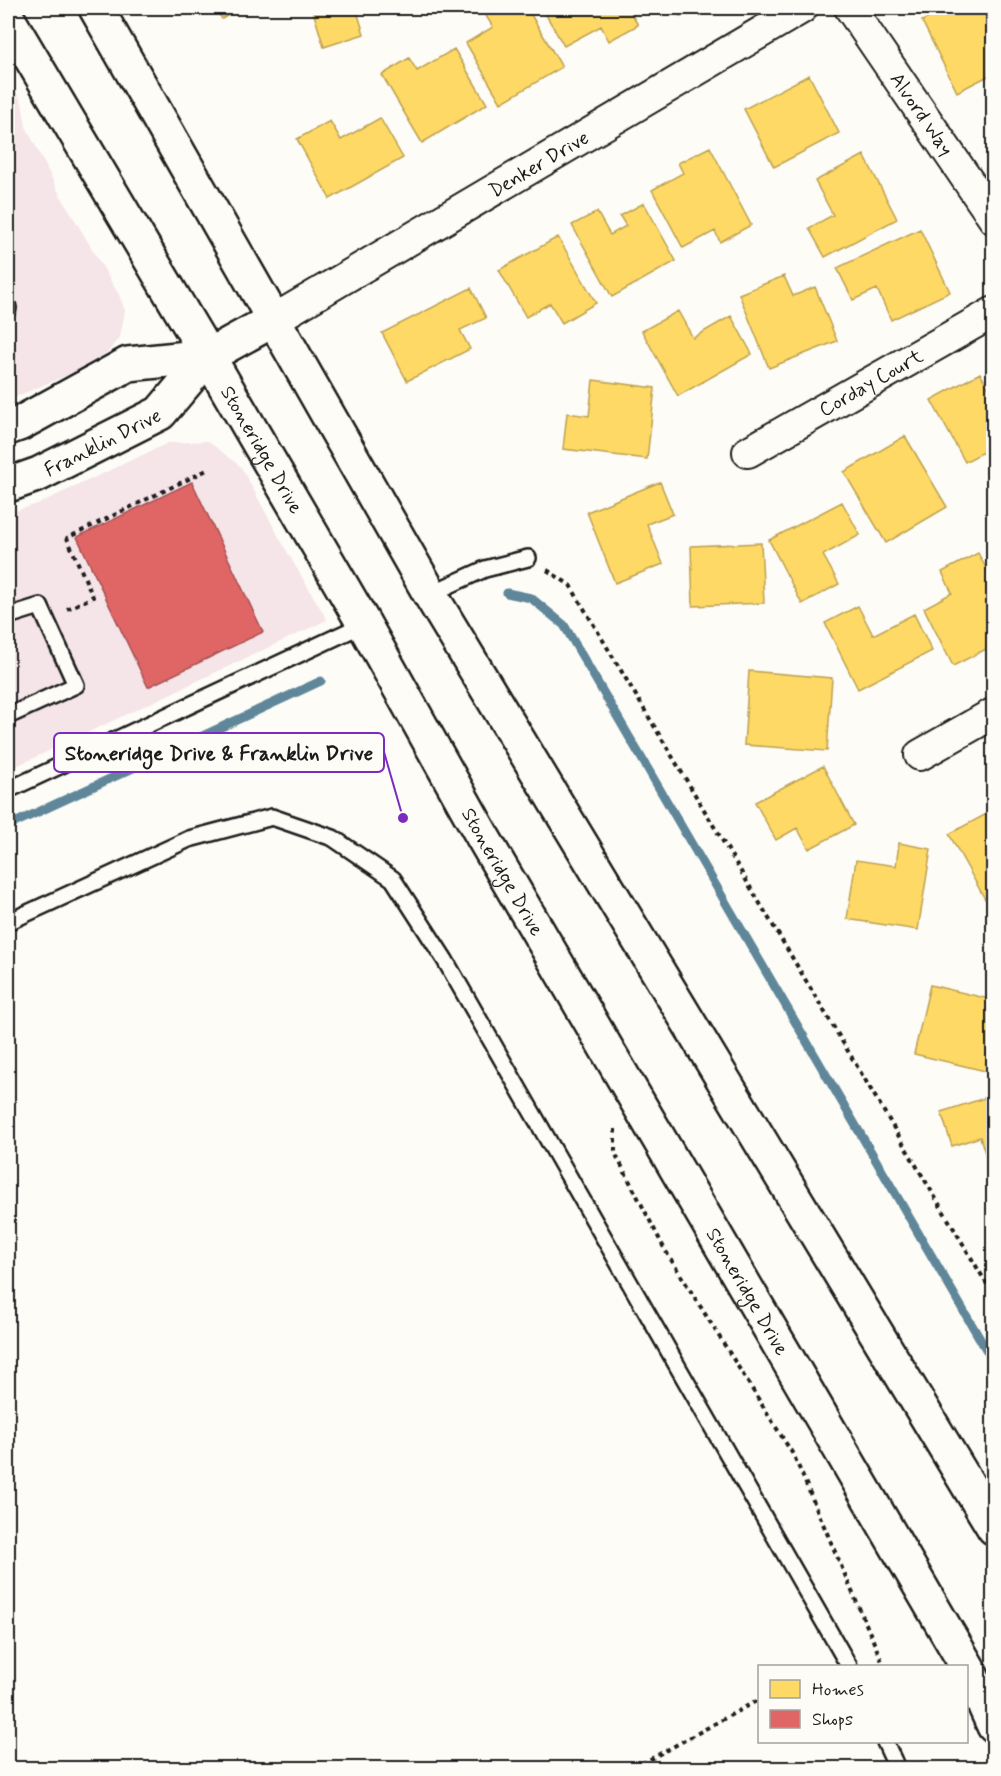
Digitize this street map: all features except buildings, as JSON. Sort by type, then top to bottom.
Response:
[{"type":"main road","points":[[96,8],[430,594],[993,1528]]},
{"type":"main road","name":"Stoneridge Drive","points":[[8,19],[208,356],[364,624],[484,839],[966,1665]]},
{"type":"main road","name":"Franklin Drive","points":[[8,485],[39,474],[160,413],[208,356],[275,319]]},
{"type":"main road","name":"Franklin Drive","points":[[8,428],[128,364],[208,356]]},
{"type":"main road","name":"Stoneridge Drive","points":[[968,1668],[993,1726]]},
{"type":"street","name":"Denker Drive","points":[[275,319],[802,8]]},
{"type":"street","name":"Alvord Way","points":[[850,8],[993,219]]},
{"type":"street","name":"Corday Court","points":[[748,452],[993,312]]},
{"type":"street","points":[[920,755],[993,713]]},
{"type":"lane","points":[[430,594],[485,569],[528,558]]},
{"type":"lane","points":[[8,616],[40,606],[75,685],[8,716]]},
{"type":"lane","points":[[8,790],[364,624]]},
{"type":"lane","points":[[8,922],[189,839],[272,817],[333,838],[393,879],[445,960],[848,1665]]},
{"type":"lane","points":[[885,1743],[897,1768]]},
{"type":"path","points":[[46,619],[93,597],[67,538],[209,469]]},
{"type":"path","points":[[528,558],[570,585],[993,1296]]},
{"type":"path","points":[[615,1153],[665,1250],[794,1456],[884,1665]]},
{"type":"path","points":[[634,1768],[758,1700]]},
{"type":"shaded area","points":[[8,76],[22,103],[26,127],[58,191],[119,295],[125,311],[120,336],[108,352],[72,373],[8,400]]},
{"type":"shaded area","points":[[208,441],[241,467],[327,620],[8,770],[8,513],[38,504],[168,443]]},
{"type":"waterway","points":[[507,593],[531,598],[564,625],[994,1363]]},
{"type":"waterway","points":[[8,826],[321,681]]},
{"type":"place","name":"Stoneridge Drive & Franklin Drive","points":[[403,818]]}]
